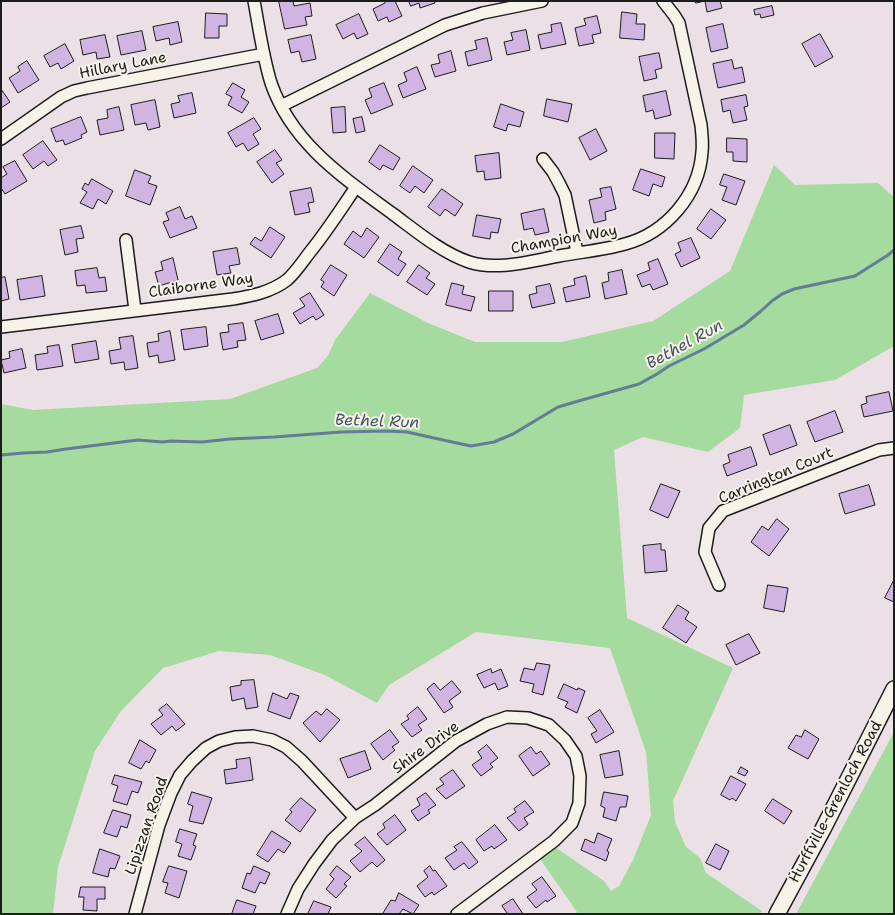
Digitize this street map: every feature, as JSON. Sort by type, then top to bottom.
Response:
[{"type":"main road","name":"Hurffville-Grenloch Road","points":[[777,914],[894,690]]},
{"type":"street","name":"Champion Way","points":[[254,1],[271,83],[288,119],[306,143],[356,187],[438,246],[458,258],[478,265],[488,266],[513,265],[626,244],[653,232],[675,214],[684,203],[691,192],[700,166],[702,153],[701,125],[678,23],[674,15],[663,1]]},
{"type":"street","points":[[281,106],[445,25],[483,13],[542,1]]},
{"type":"street","name":"Hillary Lane","points":[[1,139],[61,97],[74,91],[264,54]]},
{"type":"street","points":[[543,159],[553,172],[565,195],[577,252]]},
{"type":"street","name":"Claiborne Way","points":[[1,327],[248,297],[263,292],[275,287],[293,274],[322,237],[356,187]]},
{"type":"street","points":[[126,240],[135,310]]},
{"type":"street","name":"Carrington Court","points":[[719,585],[706,552],[709,528],[724,511],[866,454],[894,448]]},
{"type":"street","name":"Shire Drive","points":[[287,914],[298,890],[314,864],[332,840],[355,818],[375,805],[456,741],[487,724],[507,717],[528,718],[549,725],[565,740],[576,756],[580,776],[579,803],[572,823],[554,841],[457,914]]},
{"type":"street","name":"Lipizzan Road","points":[[135,914],[159,825],[171,793],[180,775],[192,760],[206,748],[219,740],[253,736],[272,740],[286,747],[302,761],[355,818]]},
{"type":"green space","points":[[774,165],[795,185],[878,183],[894,197],[894,346],[835,380],[744,395],[740,428],[708,452],[643,437],[614,450],[627,618],[733,668],[673,801],[675,822],[686,847],[700,858],[706,873],[762,911],[760,914],[575,914],[577,912],[540,859],[555,847],[604,881],[611,891],[619,886],[633,860],[651,815],[646,752],[610,648],[476,632],[389,685],[377,703],[325,675],[270,655],[219,651],[163,668],[121,711],[95,751],[58,867],[53,914],[1,914],[1,404],[33,410],[230,399],[317,368],[328,356],[335,340],[370,293],[428,323],[475,342],[562,342],[653,321],[730,271]]},
{"type":"green space","points":[[894,732],[894,914],[796,914]]},
{"type":"building","points":[[279,1],[293,1],[294,6],[310,3],[312,16],[305,17],[307,25],[285,29]]},
{"type":"building","points":[[384,1],[395,1],[402,16],[389,22],[387,17],[378,21],[373,9],[385,3]]},
{"type":"building","points":[[409,1],[434,1],[435,3],[420,8],[419,3],[411,6]]},
{"type":"building","points":[[705,1],[720,1],[722,8],[707,12]]},
{"type":"building","points":[[772,6],[774,15],[761,18],[760,14],[755,15],[754,10]]},
{"type":"building","points":[[622,12],[637,14],[636,24],[645,24],[644,40],[620,38]]},
{"type":"building","points":[[206,13],[227,14],[227,26],[219,26],[219,38],[205,38]]},
{"type":"building","points":[[359,14],[368,34],[357,39],[354,33],[343,39],[336,25]]},
{"type":"building","points":[[597,16],[601,33],[592,35],[594,43],[579,46],[575,28],[586,25],[584,19]]},
{"type":"building","points":[[178,22],[182,42],[170,45],[169,38],[156,41],[153,27]]},
{"type":"building","points":[[561,23],[566,44],[541,49],[538,35],[552,32],[551,25]]},
{"type":"building","points":[[723,24],[728,48],[711,52],[706,28]]},
{"type":"building","points":[[526,30],[530,50],[507,55],[504,42],[513,40],[511,33]]},
{"type":"building","points":[[142,31],[146,50],[121,55],[117,36]]},
{"type":"building","points":[[820,34],[833,57],[815,67],[802,44]]},
{"type":"building","points":[[105,35],[110,57],[97,59],[96,52],[83,55],[80,40]]},
{"type":"building","points":[[311,35],[316,59],[302,62],[299,51],[291,53],[288,40]]},
{"type":"building","points":[[487,38],[492,60],[468,66],[465,52],[477,49],[475,41]]},
{"type":"building","points":[[65,44],[74,61],[61,69],[58,63],[50,67],[44,56]]},
{"type":"building","points":[[451,51],[456,71],[435,77],[431,65],[440,63],[438,55]]},
{"type":"building","points":[[659,53],[662,68],[655,70],[657,78],[644,81],[639,57]]},
{"type":"building","points":[[732,60],[734,69],[742,67],[745,82],[718,88],[713,64]]},
{"type":"building","points":[[27,61],[39,80],[18,93],[9,78],[20,71],[18,67]]},
{"type":"building","points":[[417,67],[426,89],[403,98],[398,85],[407,81],[404,73]]},
{"type":"building","points":[[233,83],[245,90],[241,97],[249,102],[242,113],[228,105],[232,97],[226,94]]},
{"type":"building","points":[[384,83],[393,105],[371,114],[365,100],[372,97],[369,89]]},
{"type":"building","points":[[1,89],[10,102],[1,108]]},
{"type":"building","points":[[666,91],[671,115],[655,119],[653,110],[646,112],[643,96]]},
{"type":"building","points":[[192,93],[196,113],[174,118],[171,104],[180,102],[178,96]]},
{"type":"building","points":[[746,95],[748,106],[744,107],[747,120],[733,123],[730,110],[723,112],[721,100]]},
{"type":"building","points":[[547,99],[572,104],[568,122],[544,116]]},
{"type":"building","points":[[155,100],[160,127],[148,130],[146,123],[135,125],[131,105]]},
{"type":"building","points":[[501,104],[524,112],[520,127],[508,124],[506,131],[494,127]]},
{"type":"building","points":[[119,107],[124,130],[100,135],[97,120],[108,118],[107,110]]},
{"type":"building","points":[[345,107],[346,132],[333,133],[331,108]]},
{"type":"building","points":[[81,117],[87,132],[81,135],[82,138],[65,145],[63,140],[56,142],[51,129]]},
{"type":"building","points":[[362,117],[365,131],[356,133],[353,119]]},
{"type":"building","points":[[254,118],[261,129],[253,134],[259,144],[248,151],[243,143],[236,147],[228,133]]},
{"type":"building","points":[[596,129],[607,151],[590,160],[579,138]]},
{"type":"building","points":[[655,133],[675,133],[674,159],[655,158]]},
{"type":"building","points":[[727,138],[747,139],[747,162],[733,161],[733,152],[727,152]]},
{"type":"building","points":[[43,141],[57,160],[48,166],[44,161],[33,169],[23,155]]},
{"type":"building","points":[[380,145],[400,158],[393,170],[383,165],[380,170],[369,162]]},
{"type":"building","points":[[275,150],[282,160],[276,163],[284,174],[272,183],[257,162]]},
{"type":"building","points":[[499,153],[501,178],[485,180],[484,171],[477,172],[475,156]]},
{"type":"building","points":[[15,161],[27,181],[5,194],[1,188],[1,178],[7,174],[3,167]]},
{"type":"building","points":[[413,166],[433,180],[424,193],[415,186],[410,193],[400,186]]},
{"type":"building","points":[[641,169],[665,177],[662,187],[653,184],[649,196],[633,190]]},
{"type":"building","points":[[135,170],[151,176],[148,183],[157,186],[150,205],[126,196]]},
{"type":"building","points":[[724,174],[745,181],[736,205],[722,200],[727,187],[720,185]]},
{"type":"building","points":[[92,179],[113,191],[106,204],[98,199],[93,209],[80,203],[87,192],[82,189],[85,183],[88,185]]},
{"type":"building","points":[[611,187],[616,209],[605,212],[606,220],[594,223],[589,200],[602,197],[600,189]]},
{"type":"building","points":[[311,188],[314,202],[308,203],[310,212],[295,215],[290,192]]},
{"type":"building","points":[[442,189],[463,204],[455,216],[445,209],[440,216],[428,207]]},
{"type":"building","points":[[180,207],[185,219],[192,216],[197,228],[170,238],[163,222],[169,220],[166,213]]},
{"type":"building","points":[[544,209],[549,232],[535,235],[533,228],[524,230],[521,214]]},
{"type":"building","points":[[711,209],[726,220],[711,239],[697,229]]},
{"type":"building","points":[[477,215],[501,219],[498,233],[491,232],[490,239],[473,236]]},
{"type":"building","points":[[81,226],[84,238],[76,239],[78,252],[65,255],[60,230]]},
{"type":"building","points":[[270,227],[285,237],[271,258],[250,244],[255,237],[261,241]]},
{"type":"building","points":[[367,228],[379,237],[364,258],[344,244],[353,231],[361,237]]},
{"type":"building","points":[[691,238],[700,258],[681,267],[675,254],[681,251],[678,243]]},
{"type":"building","points":[[390,244],[402,252],[398,259],[406,264],[398,276],[378,262]]},
{"type":"building","points":[[237,248],[240,264],[229,266],[231,273],[217,275],[213,252]]},
{"type":"building","points":[[173,258],[178,280],[159,286],[155,272],[163,270],[161,262]]},
{"type":"building","points":[[658,259],[668,284],[653,290],[650,284],[642,287],[637,275],[650,270],[648,263]]},
{"type":"building","points":[[331,265],[347,275],[334,296],[321,287],[324,282],[321,280]]},
{"type":"building","points":[[419,265],[430,273],[426,278],[435,284],[427,295],[407,282]]},
{"type":"building","points":[[97,268],[99,278],[105,277],[107,291],[86,293],[85,285],[77,286],[75,271]]},
{"type":"building","points":[[622,270],[627,294],[605,299],[602,283],[609,281],[608,273]]},
{"type":"building","points":[[42,276],[45,296],[20,300],[17,280]]},
{"type":"building","points":[[586,276],[590,297],[566,302],[563,288],[575,285],[574,279]]},
{"type":"building","points":[[5,277],[9,299],[1,301],[1,278]]},
{"type":"building","points":[[452,283],[464,286],[462,294],[475,297],[471,311],[446,305]]},
{"type":"building","points":[[550,284],[555,303],[532,308],[529,295],[537,293],[536,287]]},
{"type":"building","points":[[489,291],[513,291],[513,311],[489,311]]},
{"type":"building","points":[[310,293],[324,315],[316,320],[313,316],[300,324],[293,313],[305,306],[300,299]]},
{"type":"building","points":[[278,314],[284,333],[261,340],[255,321]]},
{"type":"building","points":[[243,323],[246,340],[237,341],[238,347],[223,350],[220,333],[229,332],[228,325]]},
{"type":"building","points":[[206,327],[208,346],[184,350],[181,330]]},
{"type":"building","points":[[170,331],[175,360],[159,363],[158,355],[149,357],[147,343],[159,341],[158,334]]},
{"type":"building","points":[[133,336],[138,368],[125,370],[124,362],[111,364],[109,351],[121,349],[119,338]]},
{"type":"building","points":[[96,341],[99,359],[75,363],[72,345]]},
{"type":"building","points":[[59,345],[63,366],[37,370],[35,355],[48,353],[47,347]]},
{"type":"building","points":[[22,349],[26,368],[4,373],[1,360],[10,358],[9,352]]},
{"type":"building","points":[[889,392],[893,411],[864,417],[861,405],[867,403],[866,397]]},
{"type":"building","points":[[835,411],[843,432],[815,442],[807,422]]},
{"type":"building","points":[[790,425],[797,445],[770,455],[763,435]]},
{"type":"building","points":[[751,447],[757,465],[727,476],[723,465],[730,462],[728,455]]},
{"type":"building","points":[[661,484],[680,491],[668,518],[650,510]]},
{"type":"building","points":[[869,485],[875,505],[845,514],[839,494]]},
{"type":"building","points":[[777,519],[789,529],[769,556],[751,542],[762,526],[768,530]]},
{"type":"building","points":[[661,544],[661,550],[665,550],[667,571],[645,573],[643,546]]},
{"type":"building","points":[[894,580],[894,602],[885,598]]},
{"type":"building","points":[[768,585],[788,588],[784,612],[764,608]]},
{"type":"building","points":[[678,605],[689,612],[685,619],[697,627],[686,643],[663,628]]},
{"type":"building","points":[[749,634],[760,653],[736,665],[726,645]]},
{"type":"building","points":[[537,663],[550,665],[543,695],[532,692],[534,684],[520,681],[524,668],[534,670]]},
{"type":"building","points":[[491,669],[492,673],[501,669],[508,686],[498,690],[495,683],[484,688],[477,675]]},
{"type":"building","points":[[254,680],[258,707],[246,709],[244,698],[232,701],[230,687],[241,685],[241,681]]},
{"type":"building","points":[[452,681],[461,692],[449,701],[453,707],[444,713],[427,689],[434,683],[440,690]]},
{"type":"building","points":[[564,684],[577,690],[578,688],[585,691],[577,713],[565,707],[568,702],[558,698]]},
{"type":"building","points":[[273,693],[287,699],[290,693],[299,696],[290,719],[268,711]]},
{"type":"building","points":[[167,704],[185,724],[176,731],[172,726],[161,735],[151,724],[163,715],[159,710]]},
{"type":"building","points":[[418,707],[427,719],[418,725],[422,730],[412,737],[401,724],[409,719],[407,716]]},
{"type":"building","points":[[327,709],[340,720],[320,742],[303,723],[316,711],[321,715]]},
{"type":"building","points":[[600,710],[614,732],[596,743],[591,734],[597,731],[588,718]]},
{"type":"building","points":[[390,730],[399,742],[392,747],[395,750],[383,760],[371,744]]},
{"type":"building","points":[[805,730],[819,739],[808,759],[788,748],[796,735],[801,737]]},
{"type":"building","points":[[140,740],[156,750],[149,763],[146,761],[141,769],[129,763]]},
{"type":"building","points":[[487,745],[498,758],[490,764],[493,767],[481,776],[472,765],[482,758],[478,752]]},
{"type":"building","points":[[531,747],[536,754],[541,751],[550,764],[533,776],[519,756]]},
{"type":"building","points":[[365,751],[371,769],[348,778],[340,759]]},
{"type":"building","points":[[619,751],[623,775],[605,778],[600,755]]},
{"type":"building","points":[[250,758],[253,780],[226,784],[224,770],[237,768],[236,760]]},
{"type":"building","points":[[741,767],[748,771],[745,776],[738,773]]},
{"type":"building","points":[[453,770],[465,786],[446,799],[436,789],[444,784],[440,779]]},
{"type":"building","points":[[115,775],[142,782],[138,793],[132,791],[127,805],[113,801],[118,786],[112,784]]},
{"type":"building","points":[[731,776],[746,784],[736,801],[732,798],[730,800],[721,795]]},
{"type":"building","points":[[192,792],[212,798],[203,824],[189,821],[193,806],[188,804]]},
{"type":"building","points":[[604,792],[628,796],[626,807],[620,807],[616,821],[603,817],[605,808],[601,806]]},
{"type":"building","points":[[426,793],[436,805],[428,810],[430,813],[418,821],[411,811],[420,805],[417,799]]},
{"type":"building","points":[[301,798],[316,810],[300,832],[285,820],[292,812],[290,810]]},
{"type":"building","points":[[773,799],[792,811],[784,824],[765,811]]},
{"type":"building","points":[[525,801],[534,812],[524,818],[528,824],[519,831],[507,818],[516,812],[514,809]]},
{"type":"building","points":[[113,810],[131,815],[127,828],[121,826],[117,837],[104,833]]},
{"type":"building","points":[[395,815],[406,830],[387,845],[377,834],[385,828],[383,824]]},
{"type":"building","points":[[495,825],[507,840],[494,849],[492,846],[484,851],[476,840]]},
{"type":"building","points":[[180,829],[197,834],[193,845],[196,846],[191,860],[178,856],[182,844],[176,842]]},
{"type":"building","points":[[272,831],[291,843],[284,853],[278,849],[268,862],[257,855]]},
{"type":"building","points":[[598,833],[612,839],[607,851],[609,852],[606,861],[581,850],[585,839],[594,843]]},
{"type":"building","points":[[365,837],[385,860],[377,867],[372,862],[360,872],[350,861],[362,851],[355,845]]},
{"type":"building","points":[[462,842],[478,862],[469,869],[464,863],[454,870],[445,858],[457,850],[454,847]]},
{"type":"building","points":[[716,844],[729,851],[720,870],[706,863]]},
{"type":"building","points":[[100,849],[120,856],[115,869],[110,868],[108,877],[93,873]]},
{"type":"building","points":[[169,866],[187,871],[179,898],[165,893],[168,883],[163,882]]},
{"type":"building","points":[[254,866],[270,873],[265,884],[260,882],[255,893],[242,888],[247,873],[250,874]]},
{"type":"building","points":[[337,866],[351,877],[344,884],[347,886],[336,898],[326,889],[334,879],[330,875]]},
{"type":"building","points":[[430,866],[433,871],[435,870],[447,886],[434,895],[432,892],[425,897],[417,886],[428,877],[424,871]]},
{"type":"building","points":[[542,877],[556,896],[547,902],[546,900],[536,908],[527,897],[537,890],[532,884]]},
{"type":"building","points":[[81,887],[105,887],[105,899],[97,899],[97,911],[83,910],[84,897],[79,897]]},
{"type":"building","points":[[399,893],[419,905],[413,914],[403,909],[399,914],[383,913],[391,900],[395,901]]},
{"type":"building","points":[[513,899],[523,914],[505,914],[507,913],[502,906]]},
{"type":"building","points":[[237,900],[256,906],[253,914],[232,914]]},
{"type":"building","points":[[314,901],[331,907],[328,914],[308,914]]},
{"type":"waterway","name":"Bethel Run","points":[[1,455],[47,452],[138,440],[162,442],[202,442],[341,432],[407,432],[471,446],[494,442],[513,434],[558,407],[639,384],[669,366],[704,349],[744,325],[782,294],[794,289],[855,276],[894,250]]}]
